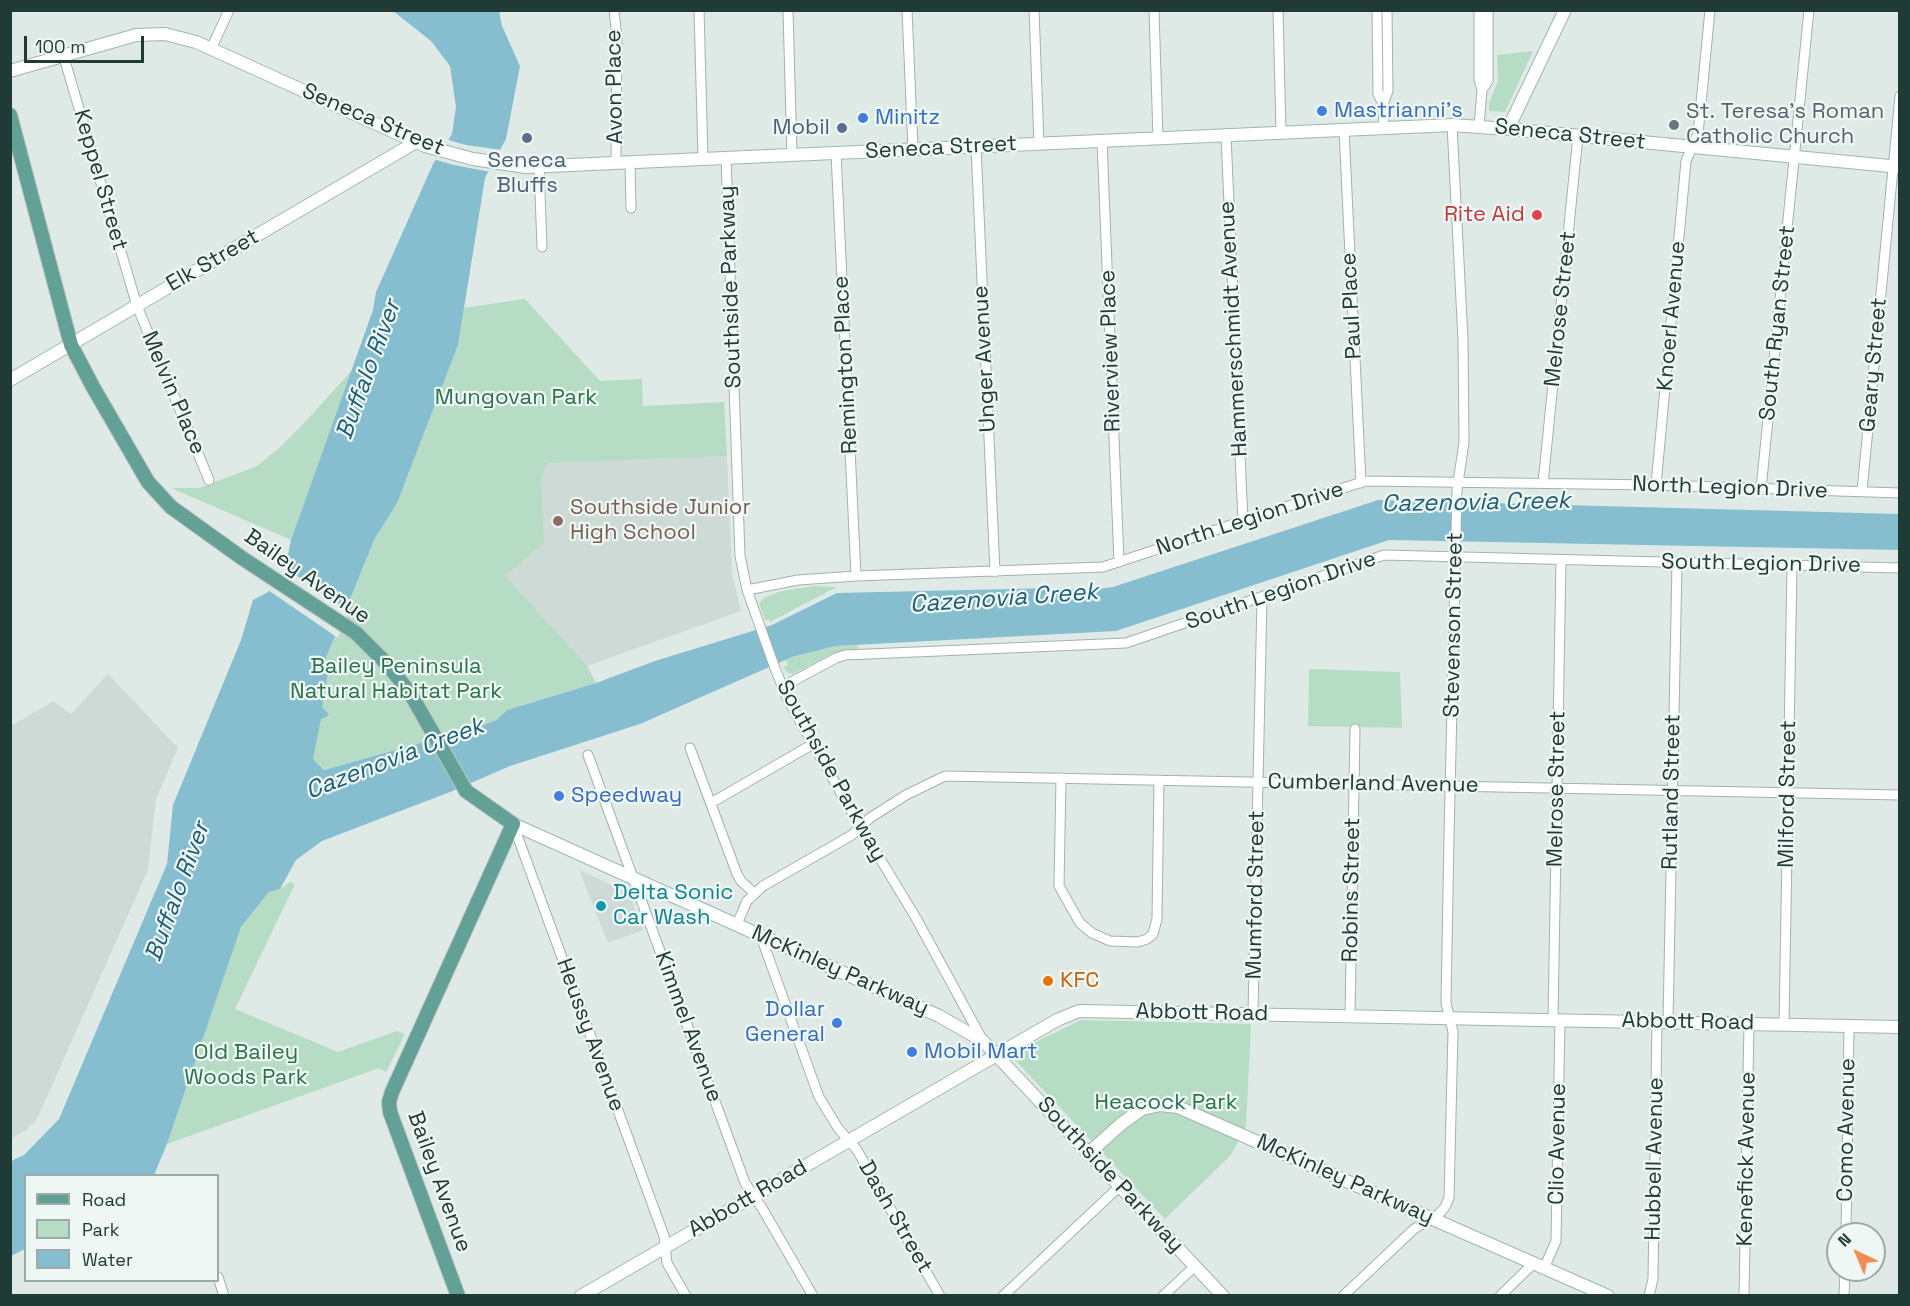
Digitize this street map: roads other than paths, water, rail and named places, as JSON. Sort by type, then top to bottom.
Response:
[{"type":"main road","name":"Bailey Avenue","points":[[10,115],[71,345],[137,465],[160,498],[356,633],[387,664],[410,693],[466,791],[513,824],[389,1102],[390,1112],[458,1296]]},
{"type":"street","points":[[211,49],[228,10]]},
{"type":"street","name":"Avon Place","points":[[614,10],[617,38],[616,163]]},
{"type":"street","points":[[699,10],[704,159]]},
{"type":"street","points":[[788,10],[792,155]]},
{"type":"street","points":[[907,10],[913,148]]},
{"type":"street","points":[[1034,10],[1039,144]]},
{"type":"street","points":[[1154,10],[1158,138]]},
{"type":"street","points":[[1278,10],[1281,133]]},
{"type":"street","points":[[1377,10],[1378,94],[1383,104]]},
{"type":"street","points":[[1384,128],[1383,104],[1388,91],[1387,10]]},
{"type":"street","points":[[1479,10],[1479,80],[1482,90],[1479,126]]},
{"type":"street","points":[[1482,90],[1488,81],[1488,10]]},
{"type":"street","points":[[1508,129],[1566,10]]},
{"type":"street","name":"Knoerl Avenue","points":[[1656,485],[1686,161],[1698,134],[1710,10]]},
{"type":"street","name":"South Ryan Street","points":[[1761,489],[1809,10]]},
{"type":"street","name":"Seneca Street","points":[[10,71],[136,35],[165,34],[196,42],[421,144],[473,159],[521,166],[1452,125],[1896,166]]},
{"type":"street","name":"Keppel Street","points":[[63,54],[137,306]]},
{"type":"street","name":"Geary Street","points":[[1862,491],[1896,166],[1899,96]]},
{"type":"street","name":"Stevenson Street","points":[[1343,1296],[1414,1229],[1445,1207],[1449,1198],[1453,1032],[1446,1003],[1450,786],[1457,486],[1464,442],[1463,340],[1452,125]]},
{"type":"street","name":"Paul Place","points":[[1344,130],[1361,483]]},
{"type":"street","name":"Hammerschmidt Avenue","points":[[1226,135],[1243,522]]},
{"type":"street","name":"Melrose Street","points":[[1543,483],[1578,136]]},
{"type":"street","name":"Riverview Place","points":[[1102,141],[1119,562]]},
{"type":"street","name":"Elk Street","points":[[10,380],[421,144]]},
{"type":"street","name":"Unger Avenue","points":[[976,146],[995,572]]},
{"type":"street","name":"Remington Place","points":[[836,153],[856,576]]},
{"type":"street","name":"Southside Parkway","points":[[726,157],[740,556],[747,590],[782,687],[860,826],[916,918],[983,1041]]},
{"type":"street","points":[[630,162],[631,208]]},
{"type":"street","points":[[539,166],[542,248]]},
{"type":"street","name":"Melvin Place","points":[[137,306],[209,480]]},
{"type":"street","name":"North Legion Drive","points":[[747,590],[798,580],[856,576],[1103,567],[1361,483],[1457,486],[1543,483],[1656,485],[1899,493]]},
{"type":"street","name":"South Legion Drive","points":[[782,687],[836,657],[1126,643],[1384,555],[1455,554],[1561,560],[1899,568]]},
{"type":"street","name":"Melrose Street","points":[[1556,1019],[1561,560]]},
{"type":"street","name":"Rutland Street","points":[[1663,1022],[1672,790],[1677,562]]},
{"type":"street","name":"Milford Street","points":[[1784,1024],[1792,565]]},
{"type":"street","name":"Mumford Street","points":[[1253,1013],[1262,597]]},
{"type":"street","name":"Robins Street","points":[[1350,1015],[1355,729]]},
{"type":"street","points":[[711,803],[813,744]]},
{"type":"street","points":[[690,748],[737,874],[754,893],[747,901],[737,924]]},
{"type":"street","name":"Kimmel Avenue","points":[[588,755],[745,1183],[813,1296]]},
{"type":"street","name":"Cumberland Avenue","points":[[754,893],[852,835],[870,818],[906,795],[945,776],[1899,795]]},
{"type":"street","points":[[1061,778],[1059,886],[1080,923],[1092,933],[1110,940],[1138,942],[1153,934],[1157,919],[1159,780]]},
{"type":"street","name":"McKinley Parkway","points":[[513,824],[947,1019],[983,1041],[997,1055]]},
{"type":"street","name":"Heussy Avenue","points":[[513,824],[664,1236],[667,1263],[686,1296]]},
{"type":"street","name":"Dash Street","points":[[760,934],[819,1097],[838,1128],[857,1150],[940,1296]]},
{"type":"street","name":"Abbott Road","points":[[581,1296],[1057,1020],[1080,1011],[1899,1026]]},
{"type":"street","name":"Clio Avenue","points":[[1540,1264],[1556,1241],[1556,1019]]},
{"type":"street","points":[[1899,1019],[1899,1026]]},
{"type":"street","name":"Hubbell Avenue","points":[[1649,1296],[1653,1279],[1663,1022]]},
{"type":"street","name":"Kenefick Avenue","points":[[1744,1296],[1749,1023]]},
{"type":"street","name":"Como Avenue","points":[[1846,1222],[1849,1025]]},
{"type":"street","name":"Southside Parkway","points":[[997,1055],[1223,1296]]},
{"type":"street","name":"McKinley Parkway","points":[[1089,1154],[1121,1124],[1142,1109],[1168,1105],[1196,1114],[1608,1296]]},
{"type":"street","points":[[1003,1296],[1119,1186]]},
{"type":"street","points":[[1500,1296],[1540,1264]]},
{"type":"street","points":[[1163,1296],[1195,1266]]},
{"type":"street","points":[[219,1280],[224,1296]]},
{"type":"water","points":[[393,11],[499,11],[502,26],[520,66],[506,139],[485,178],[458,345],[397,503],[375,538],[323,665],[329,667],[322,707],[329,714],[321,719],[313,759],[324,770],[481,726],[496,720],[507,710],[772,625],[837,593],[1054,588],[1091,590],[1113,587],[1378,500],[1899,514],[1899,550],[1389,540],[1116,631],[835,646],[792,657],[640,724],[510,766],[450,792],[322,841],[296,860],[280,889],[269,892],[241,927],[167,1144],[154,1174],[24,1174],[24,1250],[11,1256],[11,1161],[24,1155],[59,1119],[167,864],[173,805],[241,640],[253,600],[268,592],[286,564],[291,540],[373,310],[376,292],[433,164],[452,134],[456,107],[450,66],[431,41]]},
{"type":"place","name":"Mastrianni's","points":[[1322,111]]},
{"type":"place","name":"Minitz","points":[[863,118]]},
{"type":"place","name":"St. Teresa's Roman Catholic Church","points":[[1674,125]]},
{"type":"place","name":"Mobil","points":[[842,128]]},
{"type":"place","name":"Seneca Bluffs","points":[[527,138]]},
{"type":"place","name":"Rite Aid","points":[[1537,215]]},
{"type":"place","name":"Southside Junior High School","points":[[558,521]]},
{"type":"place","name":"Speedway","points":[[559,796]]},
{"type":"place","name":"Delta Sonic Car Wash","points":[[601,906]]},
{"type":"place","name":"KFC","points":[[1048,981]]},
{"type":"place","name":"Dollar General","points":[[837,1023]]},
{"type":"place","name":"Mobil Mart","points":[[912,1052]]},
{"type":"water label","name":"Buffalo River","points":[[369,370]]},
{"type":"water label","name":"Cazenovia Creek","points":[[1476,503]]},
{"type":"water label","name":"Cazenovia Creek","points":[[1004,599]]},
{"type":"water label","name":"Cazenovia Creek","points":[[395,759]]},
{"type":"water label","name":"Buffalo River","points":[[178,892]]},
{"type":"park label","name":"Mungovan Park","points":[[516,398]]},
{"type":"park label","name":"Bailey Peninsula Natural Habitat Park","points":[[396,680]]},
{"type":"park label","name":"Old Bailey Woods Park","points":[[246,1066]]},
{"type":"park label","name":"Heacock Park","points":[[1166,1103]]}]
